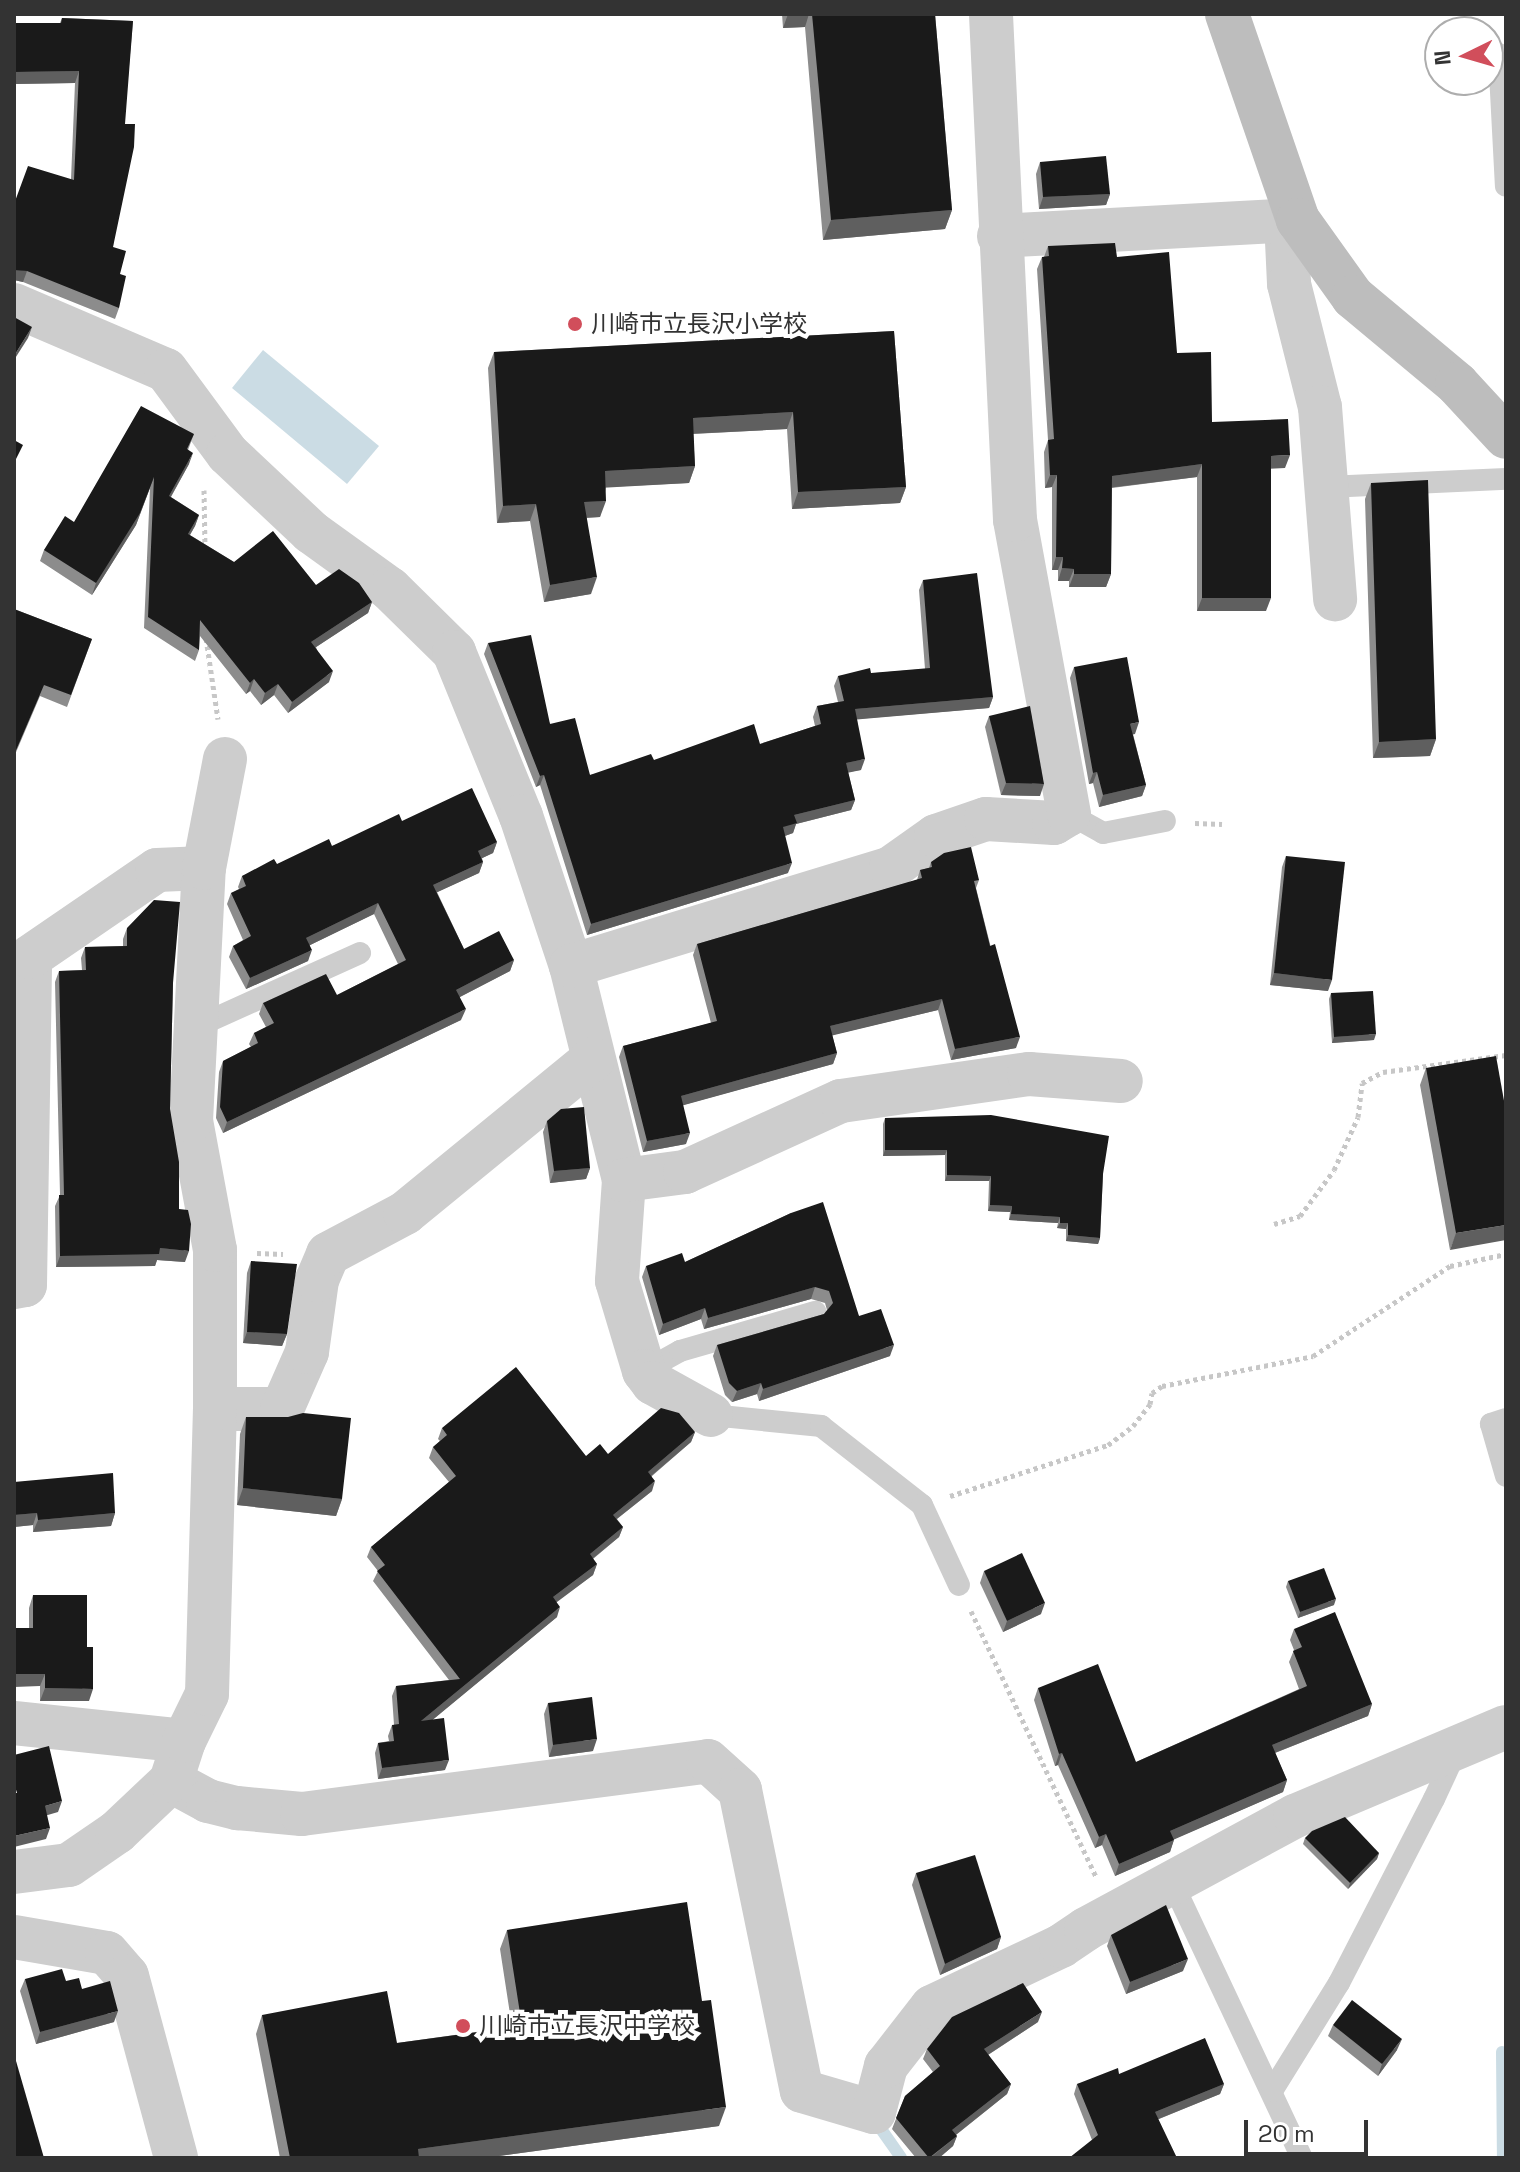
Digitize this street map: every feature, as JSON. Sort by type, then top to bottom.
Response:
[{"type":"street","points":[[571,966],[891,868],[936,836],[986,819],[1054,823],[1069,814],[1015,520],[999,236],[991,14]]},
{"type":"street","points":[[1227,14],[1292,220],[1289,284],[1320,407],[1335,599]]},
{"type":"street","points":[[999,236],[1292,220]]},
{"type":"street","points":[[1292,220],[1353,297],[1457,384],[1506,437]]},
{"type":"street","points":[[14,305],[166,370],[228,454],[311,532],[390,589],[454,652],[521,816],[571,966],[624,1180],[617,1281],[644,1371],[653,1383],[711,1415]]},
{"type":"street","points":[[14,1872],[69,1865],[117,1832],[178,1761],[207,1694],[215,1409],[215,1250],[191,1121],[204,868],[225,759]]},
{"type":"street","points":[[14,1287],[25,1285],[30,957],[157,870],[204,868]]},
{"type":"street","points":[[215,1409],[282,1409],[307,1352],[317,1280],[328,1254],[405,1213],[593,1059]]},
{"type":"street","points":[[624,1180],[685,1172],[841,1101],[944,1089],[1029,1074],[1121,1081]]},
{"type":"street","points":[[14,1723],[178,1761],[208,1801],[302,1814],[708,1761],[740,1790],[802,2091],[874,2112],[886,2066],[932,2007],[1061,1946],[1113,1914],[1295,1816],[1506,1727]]},
{"type":"street","points":[[14,1937],[107,1953],[127,1976],[176,2158]]},
{"type":"lane","points":[[1501,96],[1506,186]]},
{"type":"lane","points":[[1327,487],[1506,479]]},
{"type":"lane","points":[[1069,814],[1103,833],[1165,821]]},
{"type":"lane","points":[[196,1027],[360,953]]},
{"type":"lane","points":[[644,1371],[680,1351],[815,1312]]},
{"type":"lane","points":[[711,1415],[821,1426],[922,1505],[959,1585]]},
{"type":"lane","points":[[1506,1419],[1491,1424],[1506,1476]]},
{"type":"lane","points":[[1272,2091],[1339,1983],[1434,1799],[1452,1760],[1450,1750]]},
{"type":"lane","points":[[1173,1884],[1302,2158]]},
{"type":"path","points":[[196,414],[203,445],[205,555]]},
{"type":"path","points":[[206,632],[225,759]]},
{"type":"path","points":[[1274,1224],[1300,1216],[1334,1170],[1358,1117],[1362,1083],[1383,1072],[1506,1055]]},
{"type":"path","points":[[215,1250],[328,1254]]},
{"type":"path","points":[[922,1505],[1108,1445],[1133,1426],[1150,1404],[1152,1393],[1162,1386],[1313,1356],[1450,1266],[1506,1254]]},
{"type":"path","points":[[959,1585],[1113,1914]]},
{"type":"shaded area","points":[[263,350],[379,446],[347,484],[232,388]]},
{"type":"building","points":[[812,14],[935,14],[952,210],[831,220]]},
{"type":"building","points":[[62,18],[133,21],[125,124],[135,124],[134,147],[113,247],[126,251],[120,274],[126,276],[119,308],[27,271],[14,270],[14,204],[28,166],[74,180],[79,71],[14,72],[14,23],[61,23]]},
{"type":"building","points":[[1106,156],[1110,194],[1043,197],[1040,162]]},
{"type":"building","points":[[1115,243],[1117,257],[1169,252],[1177,353],[1211,352],[1212,422],[1288,419],[1290,455],[1271,456],[1271,598],[1202,598],[1202,464],[1112,476],[1111,574],[1074,574],[1074,569],[1062,568],[1063,557],[1056,557],[1057,475],[1050,475],[1048,440],[1054,439],[1042,257],[1049,256],[1048,246]]},
{"type":"building","points":[[14,317],[32,327],[14,356]]},
{"type":"building","points":[[894,331],[906,487],[798,492],[793,412],[693,418],[695,466],[605,471],[606,501],[584,502],[597,577],[550,585],[536,504],[503,506],[494,352]]},
{"type":"building","points":[[141,406],[194,434],[187,449],[193,453],[169,496],[199,515],[188,534],[234,562],[273,531],[316,585],[339,569],[359,583],[372,602],[311,642],[333,671],[292,702],[278,684],[265,693],[254,679],[250,683],[200,620],[199,650],[148,617],[154,477],[140,513],[96,583],[44,550],[65,516],[74,522]]},
{"type":"building","points":[[14,440],[23,445],[14,463]]},
{"type":"building","points":[[1428,480],[1436,739],[1379,742],[1371,483]]},
{"type":"building","points":[[977,573],[993,697],[855,709],[865,759],[846,763],[855,800],[794,815],[797,823],[783,827],[792,863],[591,924],[544,775],[540,776],[488,643],[531,635],[550,724],[575,718],[590,775],[651,754],[654,760],[754,724],[760,744],[821,724],[817,706],[844,701],[838,676],[870,668],[871,673],[930,668],[923,580]]},
{"type":"building","points":[[14,609],[92,639],[71,695],[44,685],[14,755]]},
{"type":"building","points":[[1127,657],[1139,722],[1130,724],[1146,785],[1103,795],[1097,772],[1093,773],[1074,667]]},
{"type":"building","points":[[1030,706],[1044,784],[1006,783],[989,716]]},
{"type":"building","points":[[472,788],[497,842],[478,851],[483,862],[433,885],[464,949],[499,931],[514,960],[456,990],[466,1009],[227,1122],[220,1107],[223,1061],[258,1043],[254,1033],[274,1023],[263,1003],[326,974],[337,995],[406,960],[378,903],[306,938],[312,950],[250,978],[233,946],[251,936],[231,893],[246,886],[242,876],[274,859],[277,864],[329,839],[332,846],[399,814],[402,821]]},
{"type":"building","points":[[971,847],[979,880],[974,881],[990,946],[995,944],[1020,1037],[955,1049],[942,999],[830,1026],[837,1053],[681,1096],[690,1133],[647,1141],[623,1046],[717,1021],[697,944],[922,878],[920,870],[932,867],[931,862],[944,853]]},
{"type":"building","points":[[1286,856],[1345,862],[1332,980],[1274,973]]},
{"type":"building","points":[[154,900],[180,902],[173,983],[170,1109],[179,1162],[179,1209],[188,1210],[191,1224],[189,1251],[160,1248],[159,1254],[60,1256],[59,1195],[64,1195],[59,971],[86,970],[85,947],[127,946],[127,928]]},
{"type":"building","points":[[1373,991],[1376,1034],[1334,1037],[1331,993]]},
{"type":"building","points":[[1496,1056],[1506,1112],[1506,1225],[1456,1233],[1426,1068]]},
{"type":"building","points":[[584,1107],[590,1168],[554,1171],[547,1121],[561,1109]]},
{"type":"building","points":[[991,1115],[1109,1136],[1103,1174],[1100,1238],[1068,1235],[1068,1223],[1060,1223],[1060,1217],[1011,1214],[1012,1206],[990,1205],[991,1176],[947,1175],[947,1150],[885,1150],[885,1118]]},
{"type":"building","points":[[823,1202],[859,1316],[881,1309],[894,1345],[763,1389],[761,1383],[737,1391],[729,1383],[717,1345],[824,1314],[833,1303],[829,1291],[815,1287],[708,1318],[705,1308],[663,1324],[646,1266],[682,1253],[685,1262],[791,1213]]},
{"type":"building","points":[[251,1261],[297,1264],[287,1334],[247,1332]]},
{"type":"building","points":[[516,1367],[586,1456],[600,1444],[608,1454],[661,1408],[679,1413],[695,1432],[648,1472],[655,1481],[613,1515],[623,1527],[590,1554],[597,1564],[553,1597],[560,1607],[421,1721],[444,1718],[449,1760],[382,1768],[378,1743],[394,1741],[392,1725],[399,1724],[396,1686],[460,1679],[377,1571],[385,1565],[371,1547],[456,1476],[433,1447],[447,1435],[442,1428]]},
{"type":"building","points":[[303,1413],[351,1418],[342,1499],[243,1488],[246,1417],[288,1417]]},
{"type":"building","points":[[113,1473],[115,1513],[38,1520],[37,1513],[14,1515],[14,1482]]},
{"type":"building","points":[[1022,1553],[1045,1603],[1007,1621],[984,1571]]},
{"type":"building","points":[[1324,1568],[1336,1599],[1300,1612],[1288,1581]]},
{"type":"building","points":[[33,1595],[87,1595],[87,1647],[93,1647],[93,1689],[45,1688],[45,1674],[14,1674],[14,1628],[33,1628]]},
{"type":"building","points":[[1335,1612],[1372,1704],[1272,1745],[1287,1780],[1170,1831],[1174,1840],[1119,1864],[1106,1834],[1099,1837],[1062,1753],[1059,1754],[1038,1688],[1098,1664],[1136,1762],[1307,1686],[1293,1651],[1302,1647],[1294,1629]]},
{"type":"building","points":[[592,1697],[597,1739],[553,1745],[548,1703]]},
{"type":"building","points":[[49,1746],[62,1801],[45,1806],[50,1828],[14,1836],[14,1793],[17,1793],[14,1755]]},
{"type":"building","points":[[1345,1817],[1379,1853],[1350,1883],[1305,1838],[1312,1831]]},
{"type":"building","points":[[975,1855],[1001,1937],[945,1964],[916,1873]]},
{"type":"building","points":[[687,1902],[702,2001],[711,2000],[726,2107],[418,2149],[419,2158],[290,2158],[262,2015],[387,1991],[397,2043],[522,2026],[507,1930]]},
{"type":"building","points":[[1166,1905],[1188,1959],[1130,1982],[1111,1935]]},
{"type":"building","points":[[62,1969],[66,1981],[79,1978],[82,1989],[110,1981],[118,2011],[40,2032],[25,1979]]},
{"type":"building","points":[[1023,1983],[1042,2012],[984,2049],[1011,2084],[952,2130],[957,2136],[929,2158],[896,2118],[905,2096],[940,2066],[927,2049],[952,2017]]},
{"type":"building","points":[[1352,2000],[1402,2039],[1382,2064],[1333,2025]]},
{"type":"building","points":[[1205,2038],[1224,2084],[1155,2112],[1177,2158],[1069,2158],[1098,2135],[1077,2084],[1118,2068],[1119,2074]]},
{"type":"building","points":[[14,2054],[44,2158],[14,2158]]},
{"type":"waterway","points":[[1502,2052],[1503,2158]]},
{"type":"waterway","points":[[881,2129],[901,2158]]},
{"type":"place","name":"川崎市立長沢小学校","points":[[575,324]]},
{"type":"place","name":"川崎市立長沢中学校","points":[[463,2026]]}]
